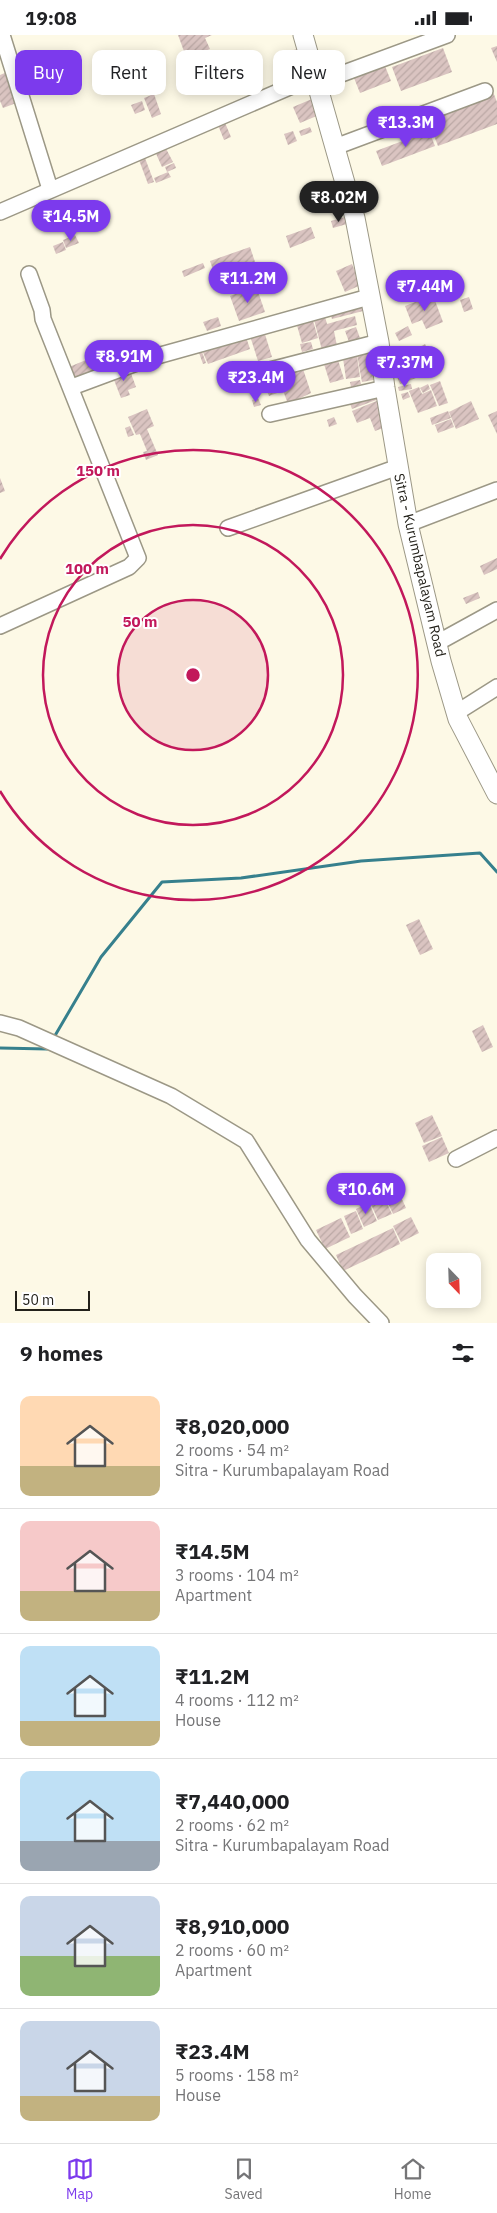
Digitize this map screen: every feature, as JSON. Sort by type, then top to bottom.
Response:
[{"type":"main road","name":"Sitra - Kurumbapalayam Road","points":[[303,35],[307,50]]},
{"type":"main road","name":"Sitra - Kurumbapalayam Road","points":[[320,95],[355,218],[379,342],[408,524],[437,643],[456,713],[478,763],[497,794]]},
{"type":"street","points":[[2,35],[50,189]]},
{"type":"street","points":[[345,69],[447,35]]},
{"type":"street","points":[[335,147],[485,91]]},
{"type":"street","points":[[0,212],[50,189],[277,95]]},
{"type":"street","points":[[0,626],[129,567],[138,558],[112,496],[111,487],[72,387],[43,319],[42,310],[29,274]]},
{"type":"street","points":[[72,387],[150,359],[369,297]]},
{"type":"street","points":[[239,378],[379,342]]},
{"type":"street","points":[[270,414],[385,388]]},
{"type":"street","points":[[228,528],[398,467]]},
{"type":"street","points":[[408,524],[497,490]]},
{"type":"street","points":[[437,643],[497,610]]},
{"type":"street","points":[[456,713],[497,687]]},
{"type":"street","points":[[0,1023],[19,1028],[171,1096],[246,1141],[308,1240],[355,1296],[381,1323]]},
{"type":"street","points":[[456,1159],[497,1138]]},
{"type":"building","points":[[178,35],[212,35],[205,38],[210,49],[184,50]]},
{"type":"building","points":[[497,46],[497,62],[491,48]]},
{"type":"building","points":[[443,48],[452,72],[401,91],[392,67]]},
{"type":"building","points":[[385,66],[391,81],[360,93],[354,78]]},
{"type":"building","points":[[7,72],[19,102],[3,108],[0,101],[0,75]]},
{"type":"building","points":[[493,92],[497,102],[497,124],[438,146],[427,118]]},
{"type":"building","points":[[154,95],[161,114],[152,118],[144,98]]},
{"type":"building","points":[[312,99],[319,115],[300,123],[293,107]]},
{"type":"building","points":[[142,101],[145,110],[135,114],[131,105]]},
{"type":"building","points":[[223,118],[231,137],[224,140],[216,120]]},
{"type":"building","points":[[310,127],[312,132],[301,136],[299,131]]},
{"type":"building","points":[[293,131],[297,141],[288,145],[284,134]]},
{"type":"building","points":[[429,131],[435,146],[382,166],[376,151]]},
{"type":"building","points":[[163,143],[173,162],[162,167],[153,147]]},
{"type":"building","points":[[145,158],[154,182],[148,184],[139,160]]},
{"type":"building","points":[[174,163],[176,168],[167,172],[165,167]]},
{"type":"building","points":[[168,172],[171,177],[156,183],[154,178]]},
{"type":"building","points":[[345,217],[347,224],[333,228],[331,221]]},
{"type":"building","points":[[311,227],[315,238],[290,248],[286,236]]},
{"type":"building","points":[[75,235],[79,243],[66,248],[63,240]]},
{"type":"building","points":[[63,242],[66,250],[56,254],[53,246]]},
{"type":"building","points":[[250,247],[258,271],[218,285],[210,261]]},
{"type":"building","points":[[203,263],[205,268],[184,277],[182,271]]},
{"type":"building","points":[[352,264],[361,285],[345,292],[336,271]]},
{"type":"building","points":[[419,272],[425,290],[405,297],[402,288],[406,287],[402,278]]},
{"type":"building","points":[[427,273],[431,284],[425,286],[421,275]]},
{"type":"building","points":[[454,279],[456,285],[441,289],[440,284]]},
{"type":"building","points":[[256,286],[265,312],[239,321],[230,296]]},
{"type":"building","points":[[433,295],[443,322],[426,329],[422,320],[412,324],[405,306]]},
{"type":"building","points":[[469,297],[473,309],[464,312],[460,300]]},
{"type":"building","points":[[364,300],[367,310],[332,319],[329,309]]},
{"type":"building","points":[[324,313],[327,324],[355,316],[357,325],[334,331],[337,346],[322,350],[313,316]]},
{"type":"building","points":[[218,317],[221,326],[207,331],[203,322]]},
{"type":"building","points":[[312,317],[318,338],[302,343],[296,322]]},
{"type":"building","points":[[408,326],[412,335],[399,341],[395,333]]},
{"type":"building","points":[[356,327],[360,338],[349,342],[345,331]]},
{"type":"building","points":[[264,331],[272,357],[258,361],[250,336]]},
{"type":"building","points":[[245,334],[250,349],[208,364],[202,350]]},
{"type":"building","points":[[311,342],[313,349],[302,352],[300,344]]},
{"type":"building","points":[[425,344],[428,350],[419,354],[416,349]]},
{"type":"building","points":[[373,346],[379,379],[362,382],[356,349]]},
{"type":"building","points":[[201,349],[206,363],[203,364],[198,350]]},
{"type":"building","points":[[356,349],[360,377],[346,379],[342,351]]},
{"type":"building","points":[[103,353],[108,366],[74,380],[69,367]]},
{"type":"building","points":[[337,357],[344,379],[330,383],[323,361]]},
{"type":"building","points":[[301,363],[311,393],[288,404],[276,372]]},
{"type":"building","points":[[129,368],[136,387],[128,390],[130,395],[121,398],[112,375]]},
{"type":"building","points":[[413,370],[416,378],[400,384],[397,377]]},
{"type":"building","points":[[273,375],[280,392],[269,396],[262,380]]},
{"type":"building","points":[[360,380],[361,384],[351,387],[350,382]]},
{"type":"building","points":[[440,381],[448,403],[439,406],[430,385]]},
{"type":"building","points":[[411,384],[412,389],[399,391],[398,387]]},
{"type":"building","points":[[428,384],[430,389],[423,393],[420,388]]},
{"type":"building","points":[[419,387],[422,394],[431,390],[437,406],[418,413],[409,391]]},
{"type":"building","points":[[376,391],[379,399],[352,409],[349,401]]},
{"type":"building","points":[[408,392],[410,397],[403,400],[401,394]]},
{"type":"building","points":[[258,398],[261,405],[254,407],[252,400]]},
{"type":"building","points":[[379,400],[386,427],[375,431],[370,418],[357,423],[352,411]]},
{"type":"building","points":[[471,401],[479,419],[456,429],[449,412]]},
{"type":"building","points":[[147,409],[154,426],[147,429],[158,455],[146,460],[143,452],[147,451],[140,434],[136,435],[128,417]]},
{"type":"building","points":[[448,411],[451,418],[432,425],[430,418]]},
{"type":"building","points":[[497,411],[497,434],[488,415]]},
{"type":"building","points":[[334,417],[337,424],[329,427],[327,420]]},
{"type":"building","points":[[451,419],[454,427],[438,433],[435,425]]},
{"type":"building","points":[[130,426],[134,435],[128,437],[125,428]]},
{"type":"building","points":[[0,478],[5,491],[0,493]]},
{"type":"building","points":[[497,558],[497,569],[484,575],[480,566]]},
{"type":"building","points":[[478,592],[480,598],[466,604],[463,598]]},
{"type":"building","points":[[419,919],[433,949],[420,955],[406,925]]},
{"type":"building","points":[[483,1025],[493,1047],[482,1052],[472,1031]]},
{"type":"building","points":[[432,1115],[442,1136],[424,1143],[415,1123]]},
{"type":"building","points":[[442,1137],[449,1153],[429,1162],[422,1146]]},
{"type":"building","points":[[397,1188],[406,1208],[393,1214],[384,1194]]},
{"type":"building","points":[[383,1195],[392,1214],[378,1220],[370,1202]]},
{"type":"building","points":[[369,1203],[377,1221],[364,1227],[356,1209]]},
{"type":"building","points":[[356,1211],[363,1229],[351,1234],[344,1216]]},
{"type":"building","points":[[411,1217],[419,1233],[401,1242],[393,1226]]},
{"type":"building","points":[[341,1218],[350,1237],[325,1249],[316,1230]]},
{"type":"building","points":[[393,1228],[400,1244],[343,1271],[336,1255]]},
{"type":"waterway","points":[[53,1039],[101,957],[162,882],[241,878],[361,861],[480,853],[497,872]]},
{"type":"waterway","points":[[0,1048],[47,1049],[48,1046]]}]
